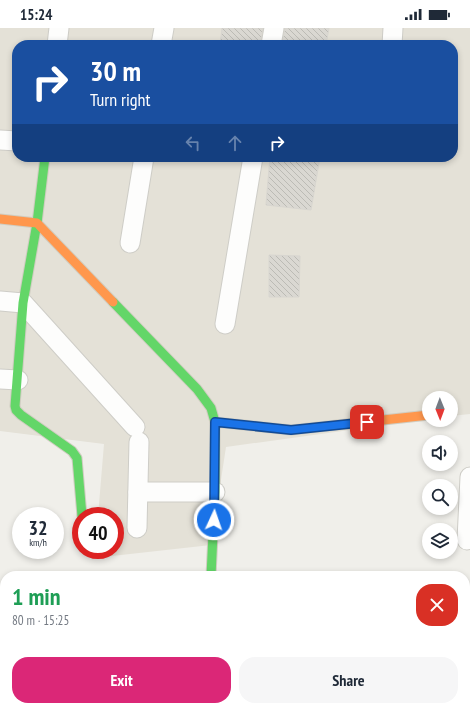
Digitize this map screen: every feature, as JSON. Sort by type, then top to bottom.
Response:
[{"type":"street","points":[[58,40],[59,28]]},
{"type":"street","points":[[162,40],[164,28]]},
{"type":"street","points":[[272,40],[274,28]]},
{"type":"street","points":[[392,40],[393,28]]},
{"type":"street","points":[[0,140],[12,141]]},
{"type":"street","points":[[44,162],[37,223],[9,379],[16,410],[72,451],[77,458],[81,507]]},
{"type":"street","points":[[130,243],[143,162]]},
{"type":"street","points":[[225,324],[252,162]]},
{"type":"street","points":[[0,219],[37,223],[197,389],[211,408],[215,422],[215,492],[211,571]]},
{"type":"street","points":[[0,301],[23,303],[137,434],[137,528]]},
{"type":"street","points":[[215,422],[291,430],[422,416]]},
{"type":"street","points":[[467,540],[470,477]]},
{"type":"street","points":[[138,492],[215,492]]},
{"type":"shaded area","points":[[0,28],[470,28],[470,414],[458,415],[458,391],[422,391],[422,420],[226,447],[211,545],[124,555],[124,507],[99,507],[104,444],[0,431]]},
{"type":"building","points":[[222,28],[263,28],[261,40],[221,40]]},
{"type":"building","points":[[285,28],[329,28],[327,40],[283,40]]},
{"type":"building","points":[[270,162],[319,162],[311,210],[266,205]]},
{"type":"building","points":[[269,255],[300,256],[299,297],[269,297]]},
{"type":"traffic: fast","points":[[44,162],[37,223],[23,303],[15,406],[16,410],[21,415],[72,451],[77,458],[81,507]]},
{"type":"traffic: fast","points":[[113,302],[197,389],[211,408],[215,422],[215,492],[211,571]]},
{"type":"traffic: slow","points":[[0,219],[37,223],[113,302]]},
{"type":"traffic: slow","points":[[215,422],[291,430],[422,416]]},
{"type":"route","points":[[214,520],[215,422],[291,430],[367,422]]}]
